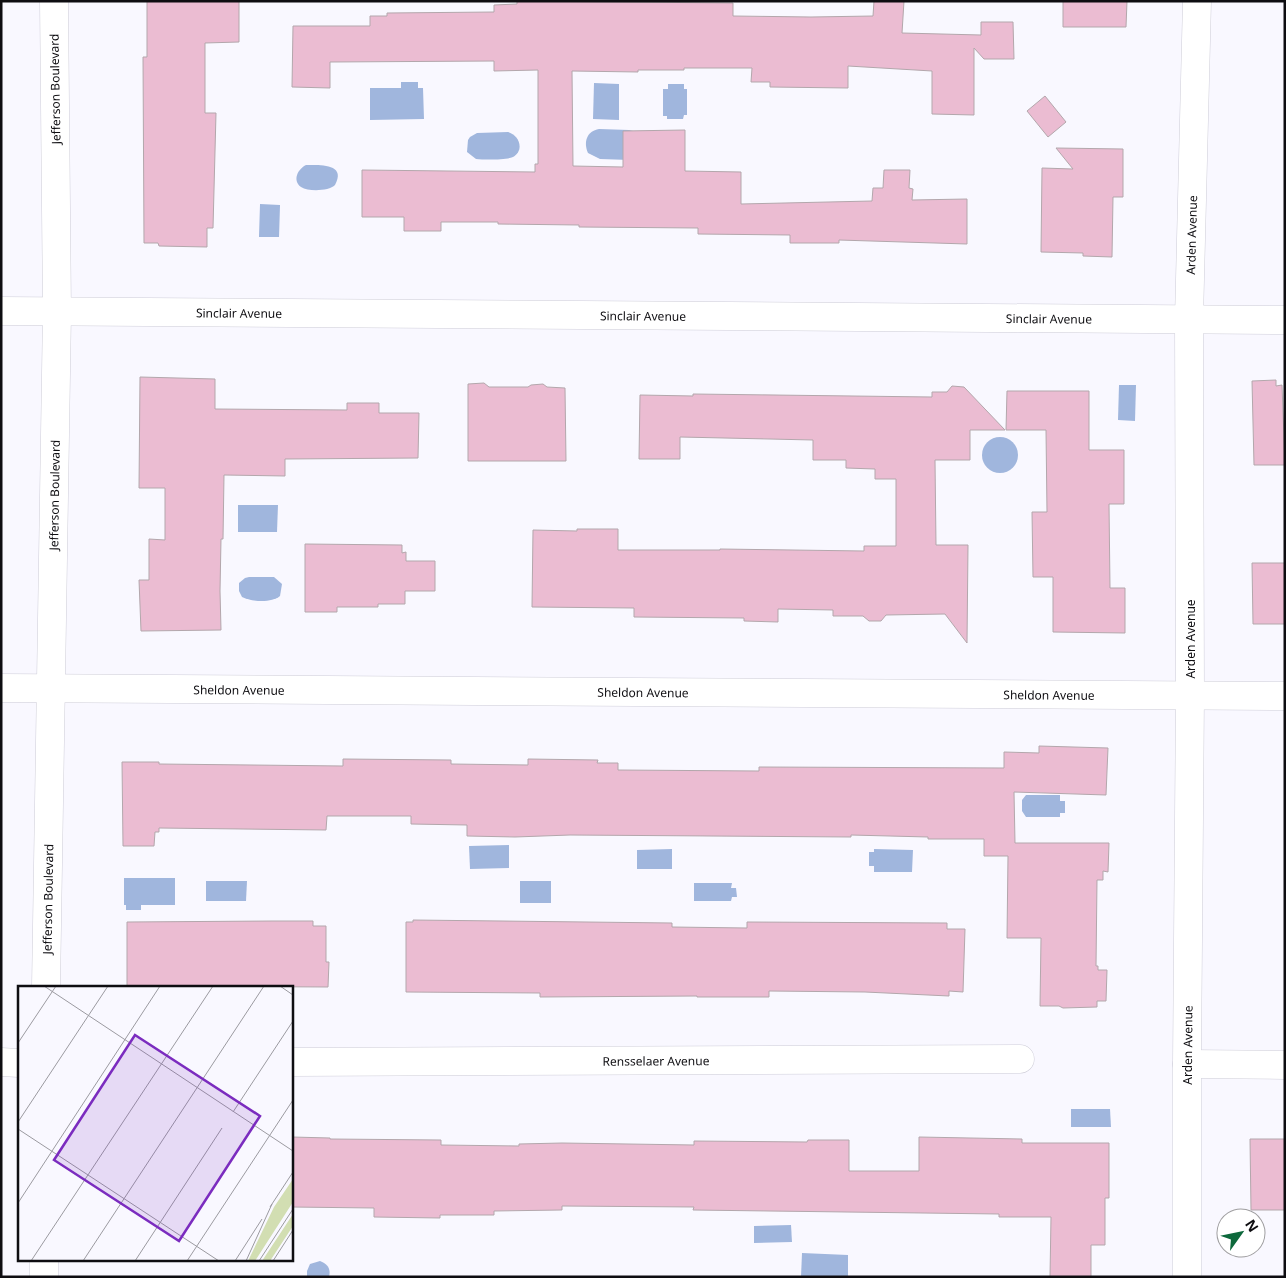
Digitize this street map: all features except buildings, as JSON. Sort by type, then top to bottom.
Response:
[{"type":"street","name":"Jefferson Boulevard","points":[[46,986],[57,312],[54,1]]},
{"type":"street","name":"Arden Avenue","points":[[1187,1277],[1190,695],[1189,319],[1197,1]]},
{"type":"street","name":"Sinclair Avenue","points":[[1,311],[1285,320]]},
{"type":"street","name":"Sheldon Avenue","points":[[1,688],[1285,696]]},
{"type":"street","name":"Rensselaer Avenue","points":[[292,1062],[1020,1059]]},
{"type":"street","points":[[1,1062],[18,1062]]},
{"type":"street","points":[[1187,1064],[1285,1066]]},
{"type":"street","points":[[44,1260],[44,1277]]},
{"type":"water","points":[[401,82],[418,82],[418,88],[423,88],[424,119],[370,120],[370,88],[401,88]]},
{"type":"water","points":[[594,83],[619,84],[619,120],[593,119]]},
{"type":"water","points":[[668,84],[684,84],[684,89],[687,89],[687,115],[684,115],[683,119],[667,119],[667,116],[663,116],[663,89],[668,89]]},
{"type":"water","points":[[599,129],[633,131],[630,160],[600,159],[588,153],[587,138],[592,132]]},
{"type":"water","points":[[508,132],[518,139],[520,147],[517,154],[513,157],[490,160],[476,159],[467,152],[468,140],[477,133]]},
{"type":"water","points":[[306,165],[335,169],[338,178],[335,185],[328,189],[319,190],[309,190],[301,187],[297,181],[297,175]]},
{"type":"water","points":[[260,204],[280,205],[279,237],[259,237]]},
{"type":"water","points":[[1119,385],[1136,385],[1135,421],[1118,420]]},
{"type":"water","points":[[1000,437],[1007,438],[1013,442],[1017,448],[1017,462],[1013,468],[1007,472],[1000,473],[993,472],[987,468],[983,462],[982,455],[983,448],[987,442],[993,438]]},
{"type":"water","points":[[238,505],[278,505],[277,532],[238,532]]},
{"type":"water","points":[[249,577],[274,577],[282,584],[280,596],[272,600],[262,601],[242,597],[239,591],[239,583]]},
{"type":"water","points":[[1026,795],[1060,795],[1060,801],[1065,801],[1065,813],[1060,813],[1060,817],[1026,817],[1022,811],[1022,800]]},
{"type":"water","points":[[509,845],[509,868],[470,869],[469,846]]},
{"type":"water","points":[[672,849],[672,869],[637,869],[637,850]]},
{"type":"water","points":[[874,849],[913,850],[912,872],[874,872],[874,866],[869,866],[869,852],[874,852]]},
{"type":"water","points":[[124,878],[175,878],[175,905],[141,905],[141,910],[126,910],[126,905],[124,905]]},
{"type":"water","points":[[206,881],[247,881],[246,901],[206,901]]},
{"type":"water","points":[[520,881],[551,881],[551,903],[520,903]]},
{"type":"water","points":[[694,883],[732,883],[731,888],[736,888],[737,897],[732,897],[731,901],[694,901]]},
{"type":"water","points":[[1071,1109],[1110,1109],[1111,1127],[1071,1127]]},
{"type":"water","points":[[791,1225],[792,1242],[754,1243],[754,1226]]},
{"type":"water","points":[[802,1253],[848,1255],[848,1277],[801,1277]]},
{"type":"water","points":[[320,1261],[328,1267],[329,1277],[307,1277],[310,1264]]}]
